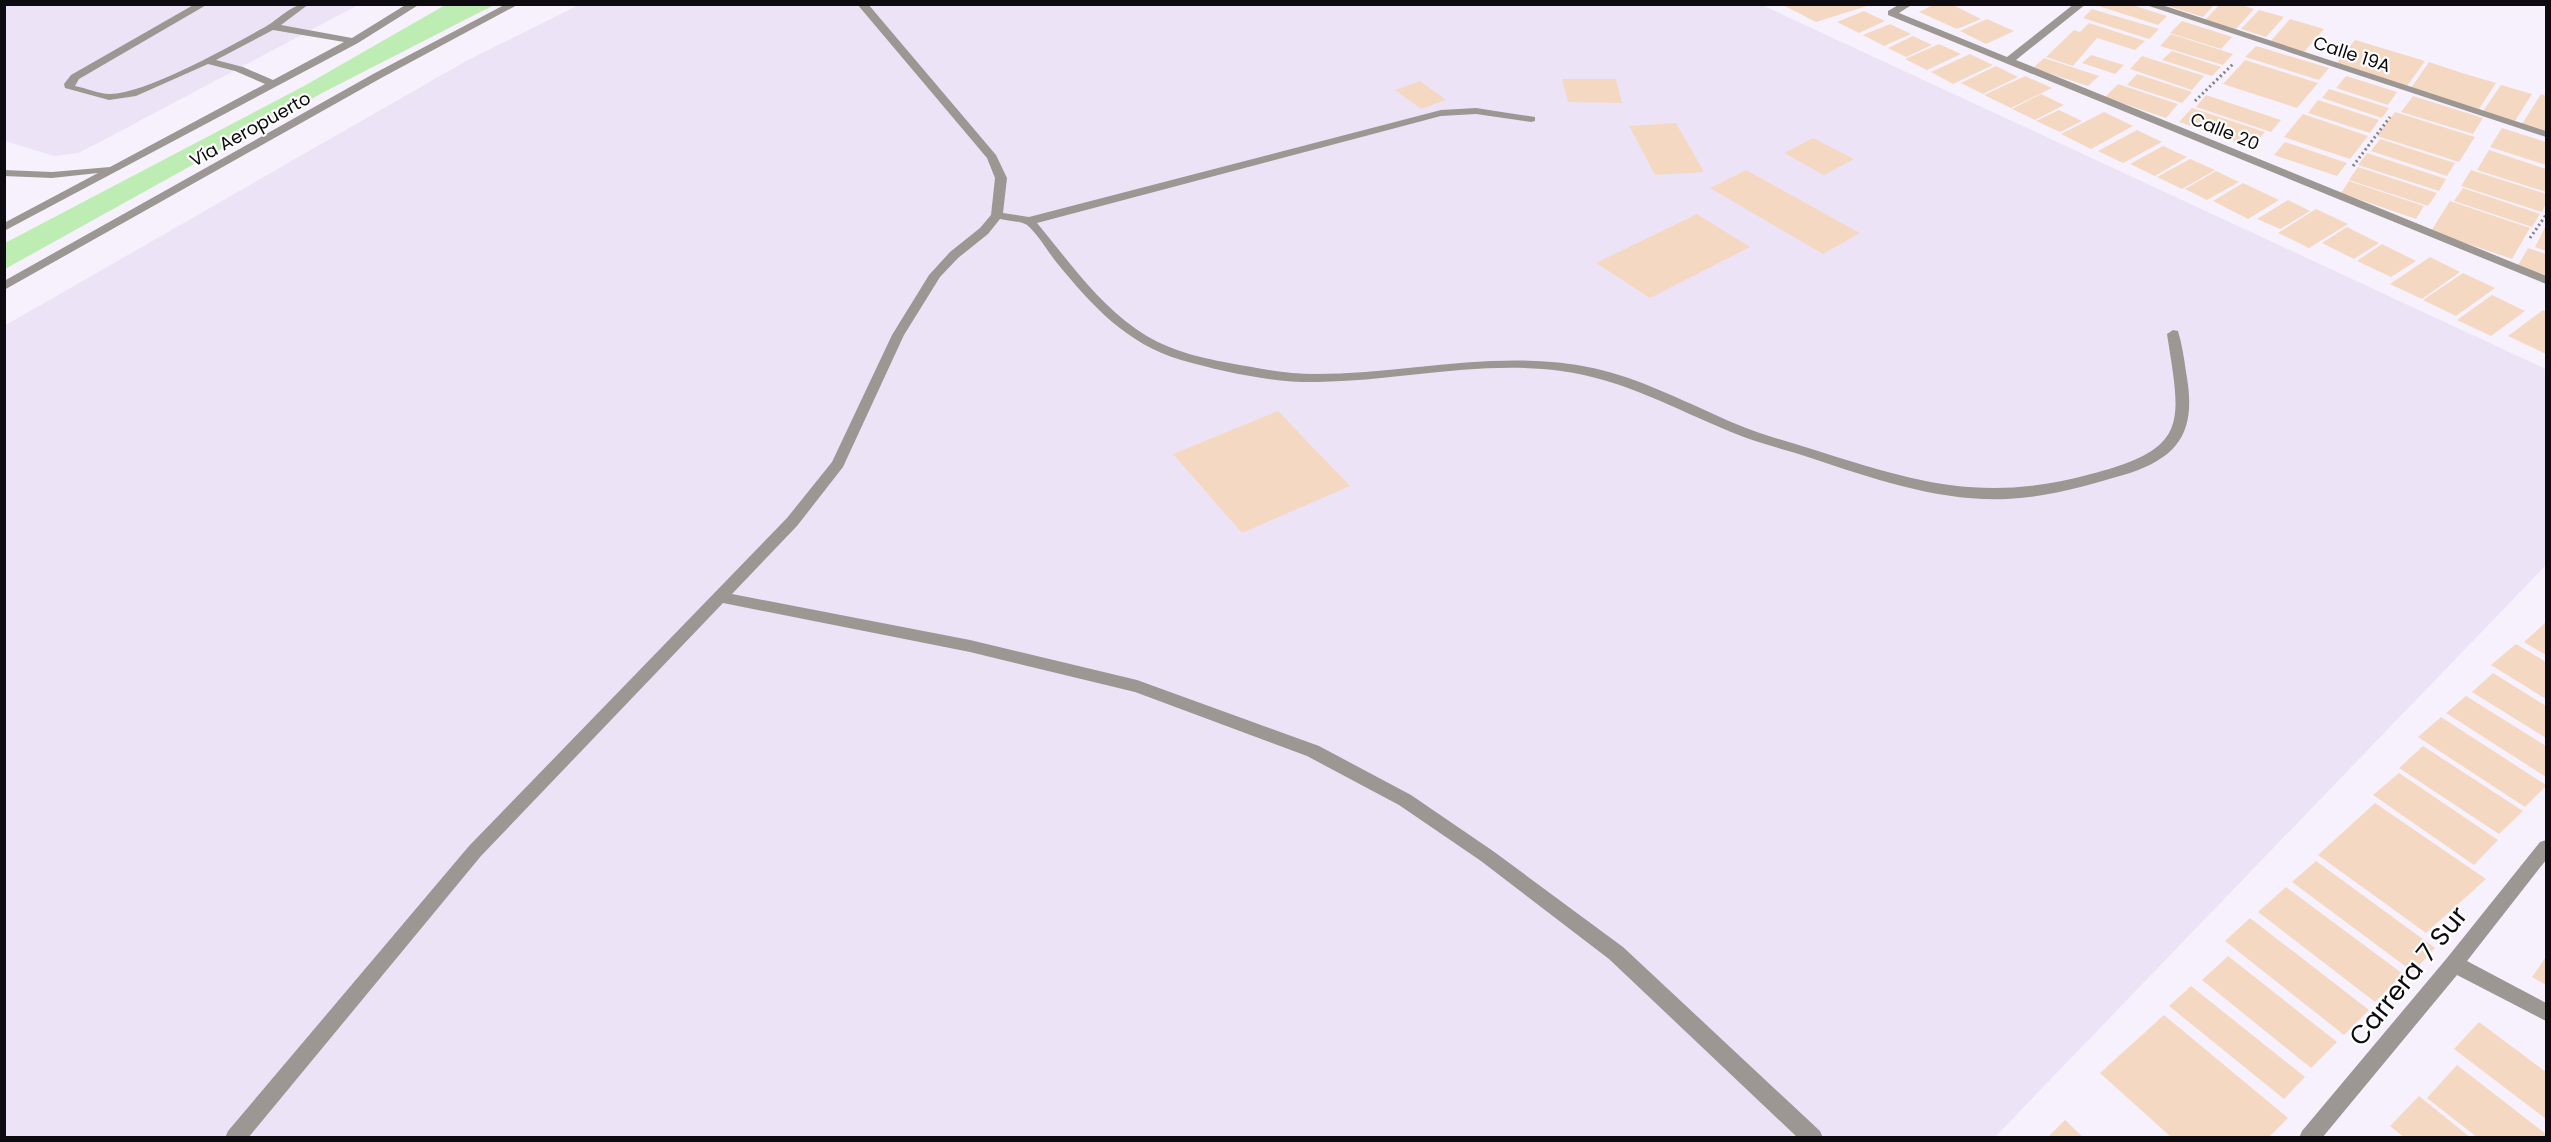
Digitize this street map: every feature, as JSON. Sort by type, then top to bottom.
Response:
[{"type":"street","points":[[203,4],[75,77],[69,84],[70,88],[109,97],[121,97],[152,86],[207,62],[272,27],[304,4]]},
{"type":"street","name":"Vía Aeropuerto","points":[[4,228],[354,41],[415,4]]},
{"type":"street","name":"Vía Aeropuerto","points":[[4,285],[379,75],[514,4]]},
{"type":"street","points":[[235,1137],[475,851],[792,522],[838,464],[898,334],[935,274],[984,231],[997,215],[1001,178],[992,157],[862,4]]},
{"type":"street","name":"Calle 20","points":[[1908,4],[1891,13],[2547,280]]},
{"type":"street","points":[[2008,61],[2081,4]]},
{"type":"street","name":"Calle 19A","points":[[2148,4],[2547,134]]},
{"type":"street","points":[[272,27],[354,41]]},
{"type":"street","points":[[207,62],[239,69],[274,84]]},
{"type":"street","points":[[997,215],[1029,221],[1441,113],[1476,111],[1531,119]]},
{"type":"street","points":[[4,173],[52,175],[115,168]]},
{"type":"street","points":[[1029,221],[1112,317],[1137,336],[1172,353],[1221,365],[1313,378],[1434,371],[1496,364],[1561,366],[1597,373],[1647,391],[1739,430],[1877,475],[1932,487],[1992,495],[2080,484],[2136,466],[2162,452],[2176,438],[2182,420],[2173,334]]},
{"type":"street","points":[[720,597],[970,646],[1137,686],[1313,751],[1405,800],[1487,856],[1616,953],[1813,1137]]},
{"type":"street","name":"Carrera 7 Sur","points":[[2309,1137],[2454,964],[2547,847]]},
{"type":"street","points":[[2454,964],[2547,1012]]},
{"type":"path","points":[[2168,126],[2258,40]]},
{"type":"path","points":[[2333,193],[2411,90]]},
{"type":"shaded area","points":[[4,5],[358,5],[78,153],[54,156],[5,141]]},
{"type":"shaded area","points":[[579,5],[1762,5],[2546,369],[2546,565],[1995,1137],[5,1137],[4,326],[466,61]]},
{"type":"green space","points":[[447,4],[494,5],[324,92],[5,269],[5,243],[304,86]]},
{"type":"building","points":[[1781,4],[1870,4],[1870,5],[1816,22]]},
{"type":"building","points":[[1935,4],[1951,4],[1981,19],[1957,29],[1919,12]]},
{"type":"building","points":[[2092,4],[2129,4],[2167,16],[2158,25]]},
{"type":"building","points":[[2162,4],[2215,4],[2203,17]]},
{"type":"building","points":[[2220,4],[2239,4],[2254,9],[2236,29],[2205,20]]},
{"type":"building","points":[[2092,9],[2159,29],[2149,39],[2083,18]]},
{"type":"building","points":[[2259,10],[2284,17],[2266,37],[2241,29]]},
{"type":"building","points":[[1864,11],[1885,21],[1859,33],[1837,22]]},
{"type":"building","points":[[1987,19],[2014,31],[1986,44],[1960,31]]},
{"type":"building","points":[[2290,19],[2324,29],[2304,52],[2270,42]]},
{"type":"building","points":[[2182,21],[2232,37],[2221,49],[2170,33]]},
{"type":"building","points":[[2089,23],[2145,41],[2135,50],[2097,38],[2073,66],[2046,57],[2074,30],[2080,32]]},
{"type":"building","points":[[1890,24],[1911,34],[1884,46],[1863,35]]},
{"type":"building","points":[[2171,34],[2233,54],[2223,65],[2160,46]]},
{"type":"building","points":[[1913,36],[1932,45],[1906,57],[1888,48]]},
{"type":"building","points":[[2355,40],[2425,61],[2407,86],[2336,64]]},
{"type":"building","points":[[1939,44],[1961,54],[1927,70],[1905,59]]},
{"type":"building","points":[[2256,46],[2329,68],[2319,80],[2245,57]]},
{"type":"building","points":[[2172,51],[2221,67],[2212,76],[2162,60]]},
{"type":"building","points":[[1970,54],[1993,65],[1953,84],[1931,72]]},
{"type":"building","points":[[2091,55],[2124,65],[2115,74],[2082,63]]},
{"type":"building","points":[[2142,56],[2204,76],[2192,90],[2130,69]]},
{"type":"building","points":[[2044,58],[2099,76],[2088,86],[2033,68]]},
{"type":"building","points":[[2245,60],[2318,83],[2297,108],[2223,84]]},
{"type":"building","points":[[2429,62],[2496,83],[2479,109],[2411,88]]},
{"type":"building","points":[[1996,66],[2018,77],[1983,94],[1961,83]]},
{"type":"building","points":[[2137,74],[2192,92],[2182,103],[2127,85]]},
{"type":"building","points":[[2025,76],[2052,88],[2011,108],[1984,95]]},
{"type":"building","points":[[2346,76],[2397,92],[2388,105],[2336,88]]},
{"type":"building","points":[[1562,79],[1616,79],[1622,103],[1568,102]]},
{"type":"building","points":[[1420,81],[1446,100],[1421,109],[1395,90]]},
{"type":"building","points":[[2118,84],[2178,104],[2166,118],[2105,97]]},
{"type":"building","points":[[2501,85],[2532,94],[2515,121],[2483,111]]},
{"type":"building","points":[[2329,89],[2389,108],[2382,118],[2322,98]]},
{"type":"building","points":[[2041,94],[2064,105],[2035,120],[2012,109]]},
{"type":"building","points":[[2541,94],[2546,96],[2546,131],[2522,124]]},
{"type":"building","points":[[2206,95],[2281,120],[2271,132],[2196,107]]},
{"type":"building","points":[[2413,96],[2483,118],[2473,134],[2401,112]]},
{"type":"building","points":[[2318,100],[2379,120],[2370,133],[2308,113]]},
{"type":"building","points":[[2192,108],[2265,132],[2252,147],[2179,122]]},
{"type":"building","points":[[2059,110],[2082,121],[2060,132],[2036,121]]},
{"type":"building","points":[[2104,112],[2133,126],[2091,149],[2061,134]]},
{"type":"building","points":[[2395,112],[2475,137],[2459,162],[2377,136]]},
{"type":"building","points":[[2303,114],[2368,136],[2350,159],[2284,137]]},
{"type":"building","points":[[1676,123],[1704,172],[1655,175],[1629,126]]},
{"type":"building","points":[[2502,128],[2546,142],[2546,165],[2490,147]]},
{"type":"building","points":[[2137,130],[2162,142],[2123,163],[2098,151]]},
{"type":"building","points":[[1813,138],[1854,159],[1824,175],[1784,153]]},
{"type":"building","points":[[2380,139],[2455,163],[2447,176],[2371,151]]},
{"type":"building","points":[[2285,142],[2347,163],[2337,176],[2274,155]]},
{"type":"building","points":[[2163,146],[2187,157],[2155,176],[2130,164]]},
{"type":"building","points":[[2489,150],[2546,169],[2546,192],[2477,170]]},
{"type":"building","points":[[2367,153],[2446,179],[2439,191],[2358,165]]},
{"type":"building","points":[[2190,159],[2215,170],[2182,189],[2157,177]]},
{"type":"building","points":[[2358,167],[2437,193],[2428,206],[2349,180]]},
{"type":"building","points":[[1746,170],[1860,233],[1823,254],[1710,188]]},
{"type":"building","points":[[2471,170],[2546,194],[2546,204],[2542,212],[2461,186]]},
{"type":"building","points":[[2216,171],[2239,182],[2207,200],[2185,189]]},
{"type":"building","points":[[2349,181],[2424,206],[2416,219],[2341,193]]},
{"type":"building","points":[[2243,183],[2279,200],[2248,219],[2213,201]]},
{"type":"building","points":[[2463,188],[2540,214],[2532,227],[2454,201]]},
{"type":"building","points":[[2288,200],[2310,211],[2280,229],[2257,219]]},
{"type":"building","points":[[2450,201],[2530,228],[2512,259],[2431,231]]},
{"type":"building","points":[[2316,209],[2348,224],[2309,248],[2278,233]]},
{"type":"building","points":[[1697,214],[1750,247],[1650,298],[1596,263]]},
{"type":"building","points":[[2546,225],[2546,251],[2535,247]]},
{"type":"building","points":[[2347,227],[2379,243],[2354,259],[2322,243]]},
{"type":"building","points":[[2382,244],[2416,261],[2391,277],[2357,261]]},
{"type":"building","points":[[2528,248],[2546,254],[2546,277],[2517,267]]},
{"type":"building","points":[[2430,257],[2460,272],[2422,299],[2390,284]]},
{"type":"building","points":[[2463,273],[2495,288],[2456,316],[2423,300]]},
{"type":"building","points":[[2492,295],[2525,311],[2491,336],[2457,320]]},
{"type":"building","points":[[2543,310],[2546,312],[2546,354],[2508,336]]},
{"type":"building","points":[[1278,411],[1350,486],[1242,533],[1173,454]]},
{"type":"building","points":[[2546,622],[2546,655],[2524,642]]},
{"type":"building","points":[[2516,644],[2546,662],[2546,699],[2491,665]]},
{"type":"building","points":[[2493,673],[2546,706],[2546,738],[2472,692]]},
{"type":"building","points":[[2466,696],[2546,746],[2546,777],[2446,713]]},
{"type":"building","points":[[2441,717],[2546,786],[2525,807],[2418,737]]},
{"type":"building","points":[[2423,746],[2523,811],[2499,834],[2399,768]]},
{"type":"building","points":[[2399,773],[2498,840],[2474,865],[2373,795]]},
{"type":"building","points":[[2375,803],[2486,879],[2426,933],[2318,855]]},
{"type":"building","points":[[2316,861],[2435,948],[2413,972],[2292,882]]},
{"type":"building","points":[[2286,887],[2403,974],[2375,1002],[2258,912]]},
{"type":"building","points":[[2250,918],[2369,1010],[2344,1035],[2225,941]]},
{"type":"building","points":[[2228,956],[2337,1042],[2311,1068],[2202,980]]},
{"type":"building","points":[[2546,957],[2546,985],[2532,977]]},
{"type":"building","points":[[2191,986],[2305,1077],[2284,1099],[2169,1006]]},
{"type":"building","points":[[2164,1015],[2288,1118],[2268,1138],[2172,1138],[2100,1073]]},
{"type":"building","points":[[2479,1022],[2546,1072],[2546,1119],[2454,1049]]},
{"type":"building","points":[[2457,1065],[2546,1134],[2546,1138],[2478,1138],[2427,1098]]},
{"type":"building","points":[[2419,1096],[2471,1138],[2405,1138],[2390,1126]]},
{"type":"building","points":[[2065,1120],[2084,1138],[2047,1138]]}]
